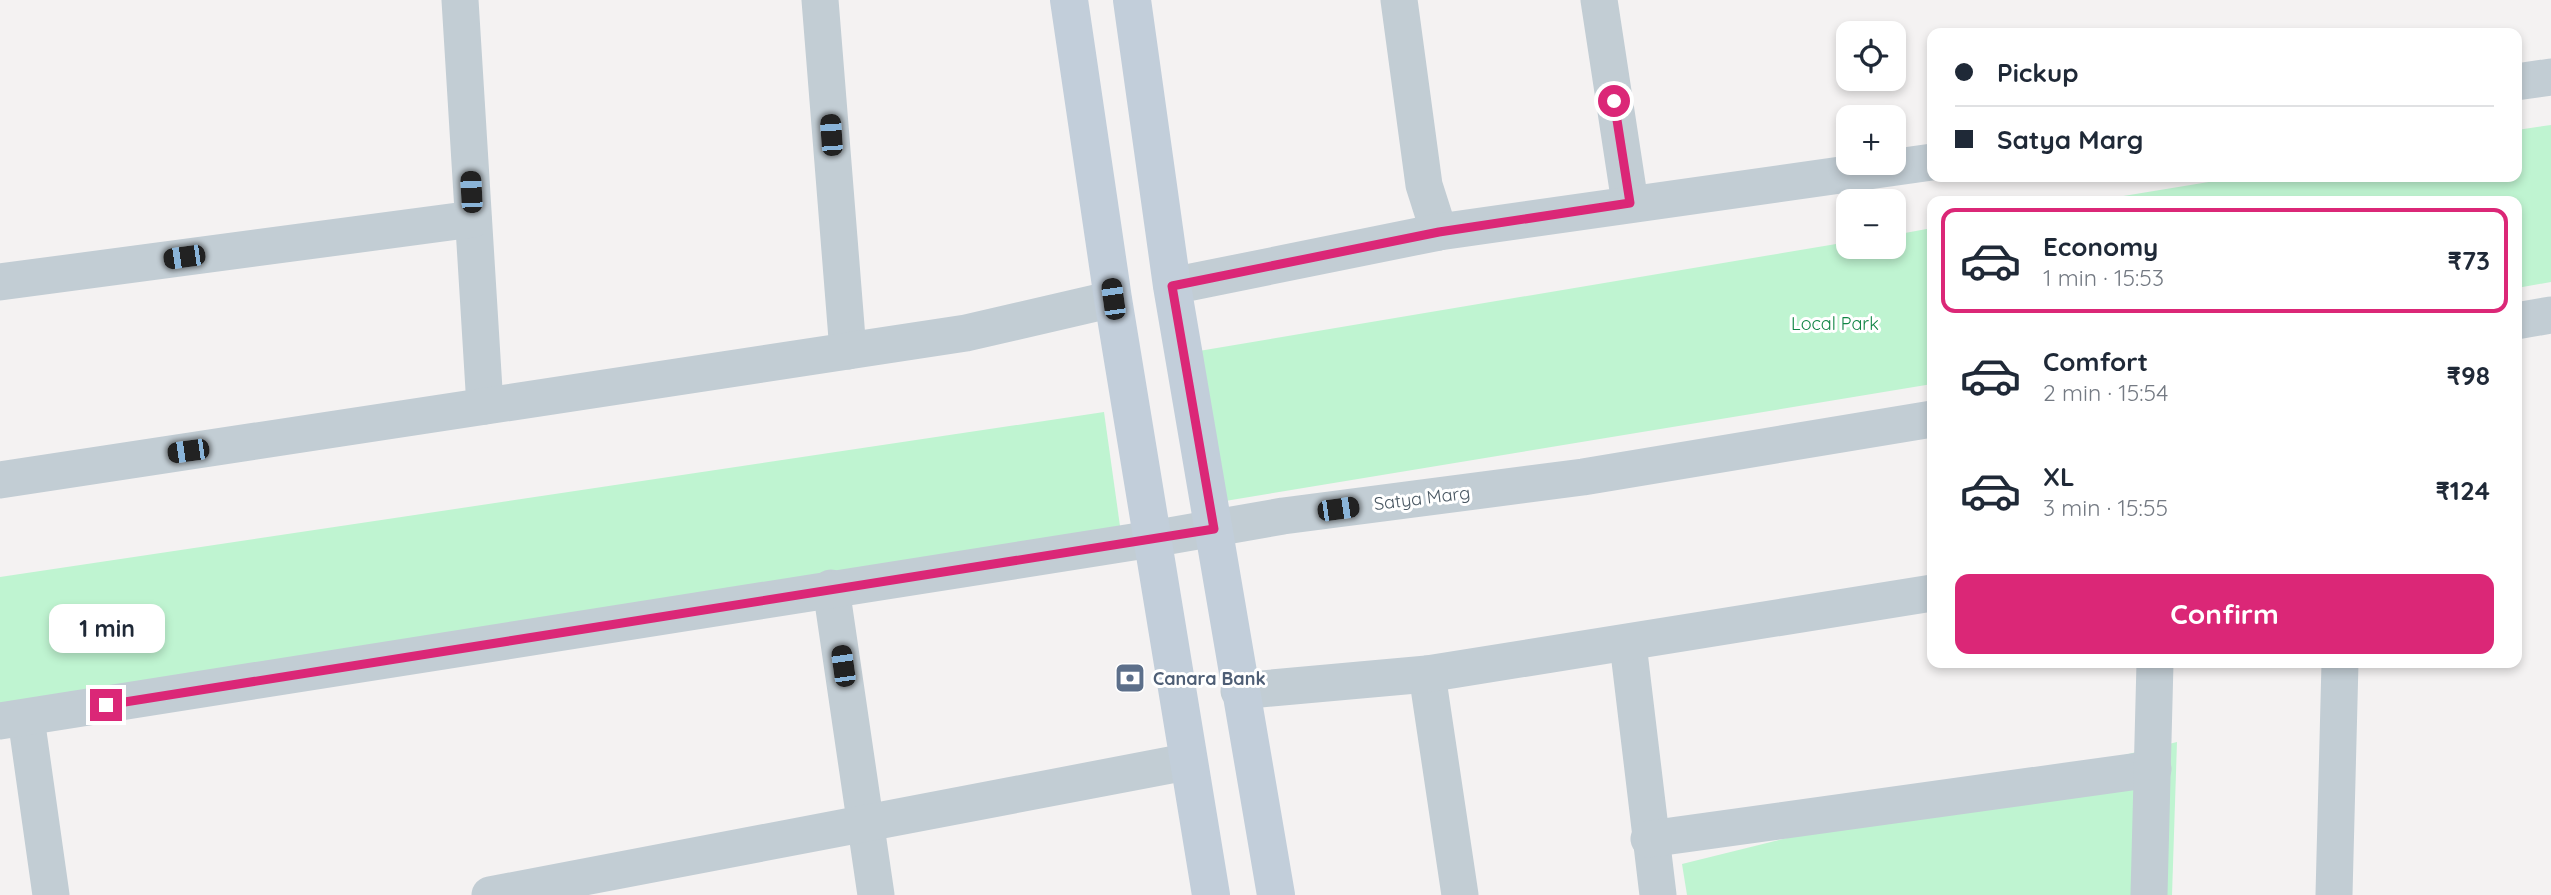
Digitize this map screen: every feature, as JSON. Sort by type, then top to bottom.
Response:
[{"type":"street","points":[[460,0],[485,406]]},
{"type":"street","points":[[820,0],[848,351]]},
{"type":"street","points":[[1069,0],[1186,762],[1211,895]]},
{"type":"street","points":[[1132,0],[1172,286],[1239,691],[1276,895]]},
{"type":"street","points":[[1399,0],[1424,184],[1439,232]]},
{"type":"street","points":[[1599,0],[1630,203]]},
{"type":"street","points":[[2522,81],[2551,77]]},
{"type":"street","points":[[1172,286],[1439,232],[1927,163]]},
{"type":"street","points":[[0,282],[473,219]]},
{"type":"street","points":[[0,480],[966,333],[1113,299]]},
{"type":"street","points":[[2522,320],[2551,315]]},
{"type":"street","name":"Satya Marg","points":[[13,719],[1283,516],[1583,477],[1927,420]]},
{"type":"street","points":[[831,587],[876,895]]},
{"type":"street","points":[[1239,691],[1427,674],[1628,644],[1927,594]]},
{"type":"street","points":[[1628,644],[1649,839],[1658,895]]},
{"type":"street","points":[[2149,895],[2155,668]]},
{"type":"street","points":[[2334,895],[2340,668]]},
{"type":"street","points":[[1427,674],[1460,895]]},
{"type":"street","points":[[13,719],[51,895]]},
{"type":"street","points":[[490,895],[1186,762]]},
{"type":"street","points":[[1649,839],[2153,769]]},
{"type":"green space","points":[[2551,125],[2551,282],[2522,287],[2522,196],[2123,196],[2209,182],[2522,182],[2522,129]]},
{"type":"green space","name":"Local Park","points":[[1927,229],[1927,385],[1201,505],[1181,354],[1836,244],[1836,259],[1906,259],[1906,233]]},
{"type":"green space","points":[[1104,412],[1120,526],[0,709],[0,577]]},
{"type":"green space","points":[[2177,742],[2172,895],[1687,895],[1682,864]]},
{"type":"place","name":"Canara Bank","points":[[1130,678]]},
{"type":"route","points":[[106,705],[831,587],[1214,529],[1172,286],[1439,232],[1630,203],[1614,101]]}]
